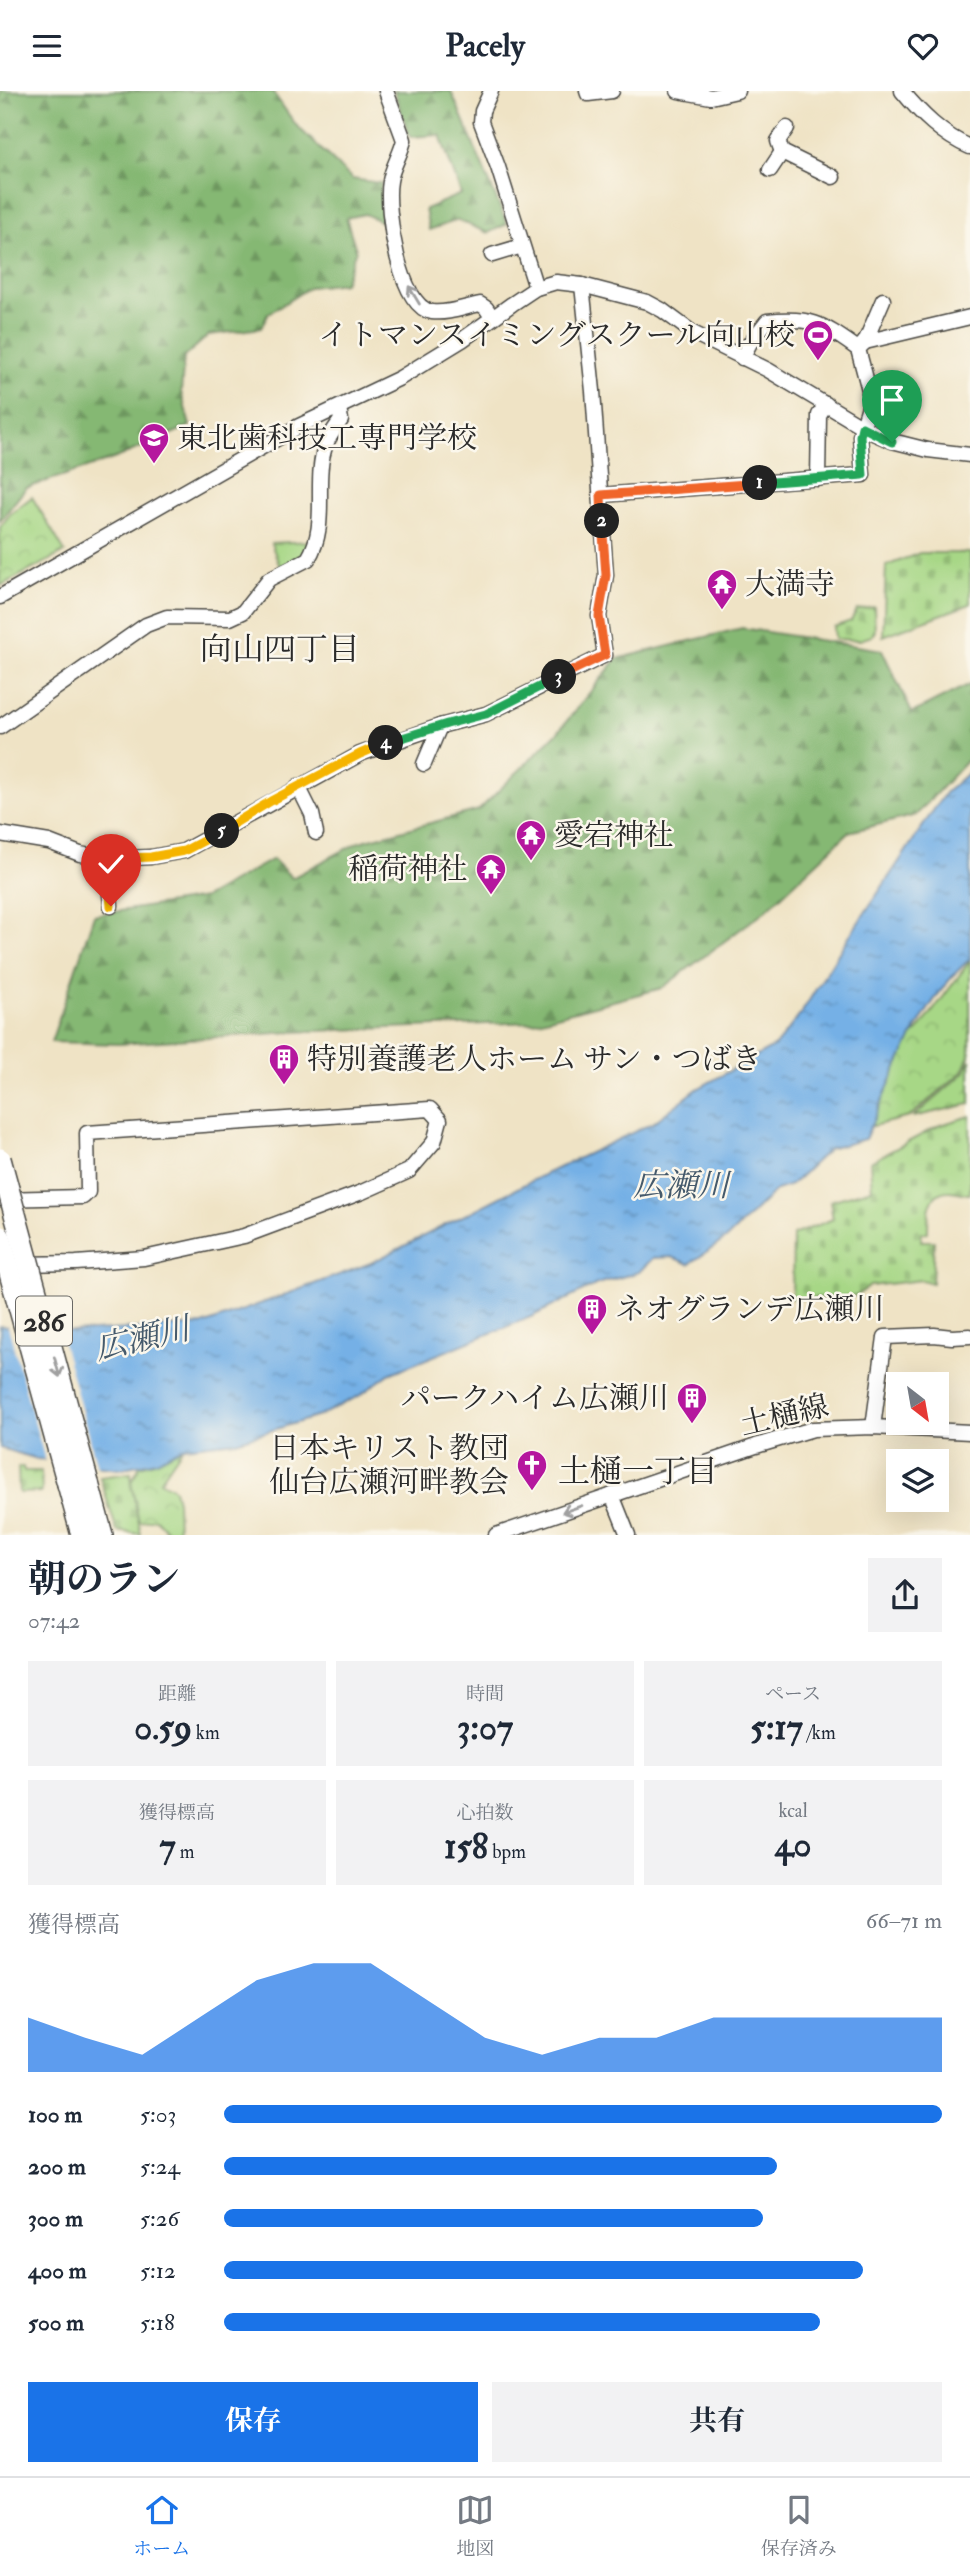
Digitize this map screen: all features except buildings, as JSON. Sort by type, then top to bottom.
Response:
[{"type":"highway","name":"286","points":[[0,1159],[78,1484],[82,1535]]},
{"type":"highway","name":"286","points":[[0,1237],[78,1484],[102,1535]]},
{"type":"street","points":[[386,91],[404,141],[390,179],[390,211],[394,244],[409,287],[423,309],[432,312],[480,304],[492,317]]},
{"type":"street","points":[[491,91],[482,111],[481,122],[536,288]]},
{"type":"street","points":[[587,91],[588,95],[612,91]]},
{"type":"street","points":[[678,91],[711,97],[737,91]]},
{"type":"street","points":[[902,91],[917,110],[940,130],[970,147]]},
{"type":"street","points":[[787,128],[778,141],[782,152],[834,177]]},
{"type":"street","points":[[770,170],[782,152]]},
{"type":"street","points":[[492,255],[522,246]]},
{"type":"street","points":[[0,597],[299,426],[372,393],[423,365],[536,288],[556,282],[582,285],[647,302],[693,333],[768,370],[892,442],[970,455]]},
{"type":"street","points":[[0,834],[49,842],[80,854],[107,859],[151,857],[184,851],[298,786],[380,745],[486,714],[605,655],[599,616],[606,575],[582,285]]},
{"type":"street","points":[[601,495],[863,475],[860,436],[869,406],[869,390],[861,345],[883,300]]},
{"type":"street","points":[[742,358],[767,321],[792,318],[811,321],[861,345],[970,317]]},
{"type":"street","points":[[818,479],[819,415],[826,404]]},
{"type":"street","points":[[0,727],[146,625],[167,617],[230,618],[243,611],[269,579],[308,559],[320,530],[321,466],[326,444],[341,420],[339,408]]},
{"type":"street","points":[[424,764],[440,726]]},
{"type":"street","points":[[298,786],[312,814],[316,833]]},
{"type":"street","points":[[107,859],[111,906]]},
{"type":"street","points":[[0,1199],[83,1197],[88,1192],[87,1133],[430,1109],[440,1120],[434,1142],[410,1171],[244,1236],[144,1258],[75,1263],[0,1264]]},
{"type":"street","points":[[873,1427],[885,1337],[970,1336]]},
{"type":"street","name":"土樋線","points":[[496,1535],[813,1429],[873,1427],[970,1432]]},
{"type":"street","points":[[612,1495],[628,1535]]},
{"type":"green space","points":[[0,91],[272,91],[296,125],[352,179],[381,183],[382,222],[365,214],[346,218],[356,250],[344,283],[310,287],[268,314],[261,328],[209,335],[184,357],[181,392],[190,426],[116,458],[26,488],[0,521]]},
{"type":"green space","points":[[394,91],[451,91],[507,224],[488,233],[458,220],[429,230],[425,209],[461,194],[440,135],[410,137]]},
{"type":"green space","points":[[32,497],[65,552],[0,586],[0,527],[11,513]]},
{"type":"green space","points":[[312,541],[301,557],[280,567],[271,543]]},
{"type":"green space","points":[[920,553],[970,553],[970,604],[883,636],[886,566]]},
{"type":"green space","points":[[874,607],[875,631],[872,636],[860,640],[835,639],[834,627],[851,621],[857,610]]},
{"type":"green space","points":[[742,628],[882,650],[912,713],[970,684],[970,757],[916,815],[849,832],[766,910],[662,988],[534,1022],[291,1032],[119,1044],[51,1042],[94,915],[204,898],[273,859],[292,878],[359,842],[479,810],[558,732],[617,659]]},
{"type":"green space","points":[[970,961],[970,1054],[962,1072],[909,1117],[840,1134],[892,1049],[918,1031]]},
{"type":"green space","points":[[970,1060],[970,1104],[913,1117],[964,1073]]},
{"type":"green space","points":[[970,1116],[970,1194],[951,1191],[941,1192],[936,1196],[930,1206],[928,1232],[922,1233],[921,1241],[934,1241],[932,1283],[922,1280],[870,1286],[856,1296],[792,1299],[793,1235],[833,1219],[830,1201],[872,1189],[870,1162],[940,1125]]},
{"type":"green space","points":[[183,1447],[160,1481],[174,1489],[177,1501],[178,1534],[165,1534],[165,1529],[156,1519],[139,1522],[131,1482],[140,1466],[157,1461]]},
{"type":"green space","points":[[18,1467],[23,1467],[24,1471],[41,1471],[42,1492],[19,1493]]},
{"type":"green space","points":[[131,1473],[141,1534],[117,1531],[100,1477]]},
{"type":"water","name":"広瀬川","points":[[970,771],[970,959],[952,977],[921,1020],[865,1139],[829,1149],[791,1185],[776,1190],[727,1238],[689,1264],[672,1257],[653,1258],[639,1272],[597,1284],[533,1316],[389,1374],[359,1396],[319,1416],[236,1441],[183,1447],[157,1461],[119,1469],[37,1459],[0,1448],[0,1326],[73,1332],[203,1325],[371,1263],[537,1178],[653,1123],[697,1089],[775,1046],[800,1015],[945,793]]},
{"type":"pier","points":[[7,1323],[59,1328],[98,1470],[46,1464]]},
{"type":"place","name":"イトマンスイミングスクール向山校","points":[[818,362]]},
{"type":"place","name":"東北歯科技工専門学校","points":[[154,465]]},
{"type":"place","name":"大満寺","points":[[722,611]]},
{"type":"place","name":"愛宕神社","points":[[531,862]]},
{"type":"place","name":"稲荷神社","points":[[491,896]]},
{"type":"place","name":"特別養護老人ホーム サン・つばき","points":[[284,1086]]},
{"type":"place","name":"ネオグランデ広瀬川","points":[[592,1336]]},
{"type":"place","name":"パークハイム広瀬川","points":[[692,1425]]},
{"type":"place","name":"日本キリスト教団 仙台広瀬河畔教会","points":[[532,1492]]},
{"type":"district","name":"向山四丁目","points":[[280,649]]},
{"type":"district","name":"土樋一丁目","points":[[638,1471]]},
{"type":"route","points":[[111,906],[107,859],[151,857],[184,851],[360,754],[380,745],[486,714],[605,655],[599,616],[604,600],[606,575],[601,495],[863,475],[860,436],[862,427],[892,442]]}]
